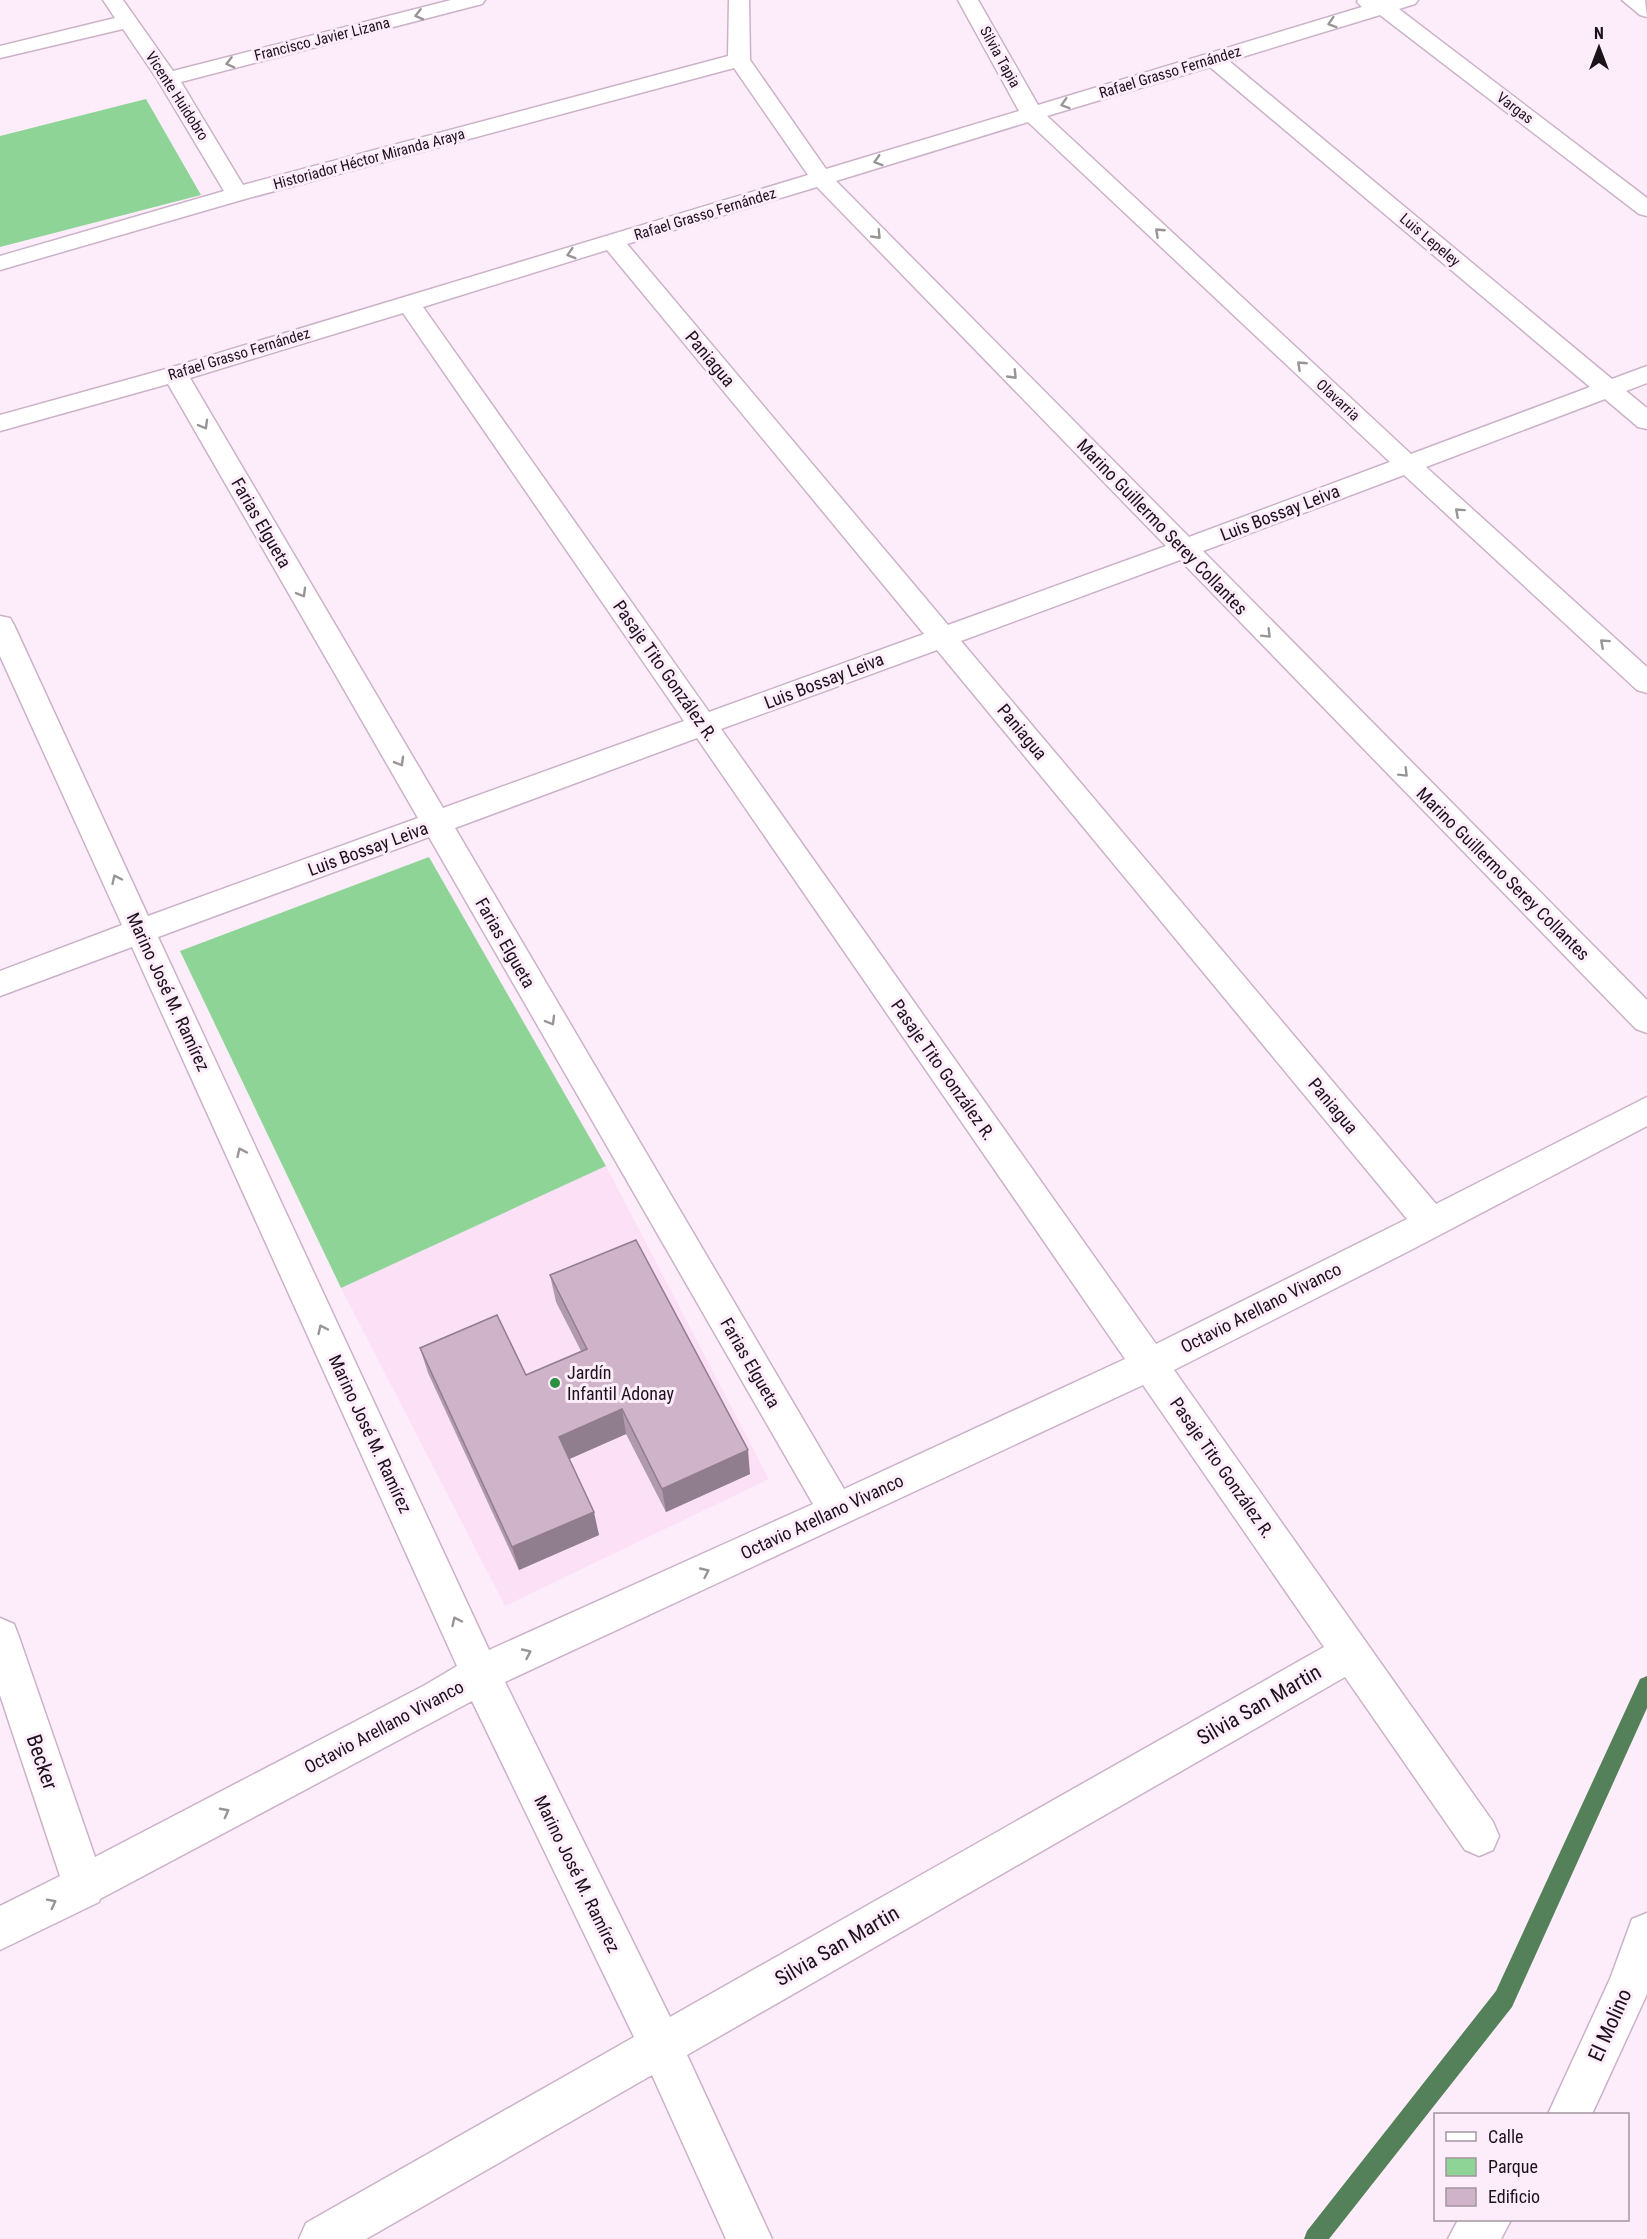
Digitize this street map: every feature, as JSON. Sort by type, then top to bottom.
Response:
[{"type":"street","name":"Vicente Huidobro","points":[[113,0],[168,79],[237,194]]},
{"type":"street","name":"Francisco Javier Lizana","points":[[168,79],[475,0]]},
{"type":"street","points":[[739,0],[739,60]]},
{"type":"street","name":"Silvia Tapia","points":[[968,0],[1032,114]]},
{"type":"street","name":"Vargas","points":[[1359,0],[1383,8],[1647,209]]},
{"type":"street","name":"Rafael Grasso Fernández","points":[[0,423],[175,374],[1408,0]]},
{"type":"street","points":[[1632,0],[1647,11]]},
{"type":"street","points":[[0,52],[127,22]]},
{"type":"street","name":"Luis Lepeley","points":[[1212,59],[1647,421]]},
{"type":"street","name":"Marino Guillermo Serey Collantes","points":[[739,60],[822,178],[1647,1020]]},
{"type":"street","name":"Historiador Héctor Miranda Araya","points":[[0,263],[237,194],[739,60]]},
{"type":"street","name":"Olavarria","points":[[1032,114],[1407,464],[1647,683]]},
{"type":"street","name":"Paniagua","points":[[612,241],[1431,1224]]},
{"type":"street","name":"Pasaje Tito González R.","points":[[408,303],[1479,1836]]},
{"type":"street","name":"Farias Elgueta","points":[[175,374],[837,1511]]},
{"type":"street","name":"Luis Bossay Leiva","points":[[0,984],[1184,549],[1647,374]]},
{"type":"street","name":"Marino José M. Ramírez","points":[[0,625],[480,1674],[661,2046],[749,2239]]},
{"type":"street","name":"Octavio Arellano Vivanco","points":[[0,1929],[440,1699],[480,1674],[837,1511],[1149,1364],[1431,1224],[1647,1110]]},
{"type":"street","name":"Becker","points":[[0,1637],[84,1887]]},
{"type":"street","name":"Silvia San Martin","points":[[322,2239],[1351,1653]]},
{"type":"street","name":"El Molino","points":[[1570,2113],[1629,1986],[1647,1934]]},
{"type":"street","points":[[1472,2239],[1487,2221]]},
{"type":"shaded area","name":"Jardín Infantil Adonay","points":[[606,1166],[769,1479],[505,1606],[341,1288]]},
{"type":"green space","points":[[146,99],[201,195],[0,247],[0,136]]},
{"type":"green space","points":[[429,857],[606,1166],[341,1288],[180,951]]},
{"type":"building","points":[[636,1240],[748,1450],[662,1489],[622,1409],[559,1437],[594,1512],[512,1547],[420,1348],[497,1315],[526,1375],[587,1349],[550,1275]]},
{"type":"waterway","points":[[1315,2239],[1504,1999],[1647,1686]]},
{"type":"place","name":"Jardín Infantil Adonay","points":[[555,1383]]}]
